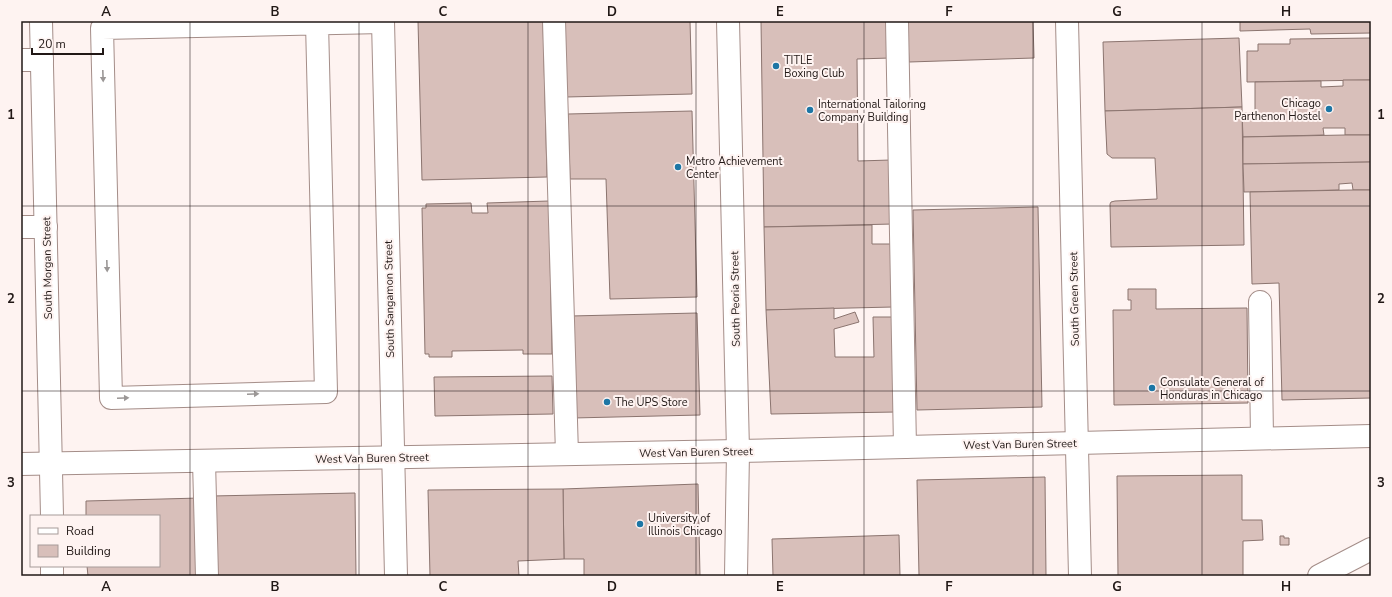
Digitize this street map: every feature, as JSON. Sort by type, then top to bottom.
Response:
[{"type":"street","name":"South Morgan Street","points":[[41,21],[31,60],[46,227],[52,515]]},
{"type":"street","points":[[317,23],[326,392],[112,398],[106,227],[102,28],[383,21]]},
{"type":"street","name":"South Sangamon Street","points":[[383,21],[396,576]]},
{"type":"street","points":[[554,21],[567,454]]},
{"type":"street","name":"South Peoria Street","points":[[728,21],[738,451],[736,573]]},
{"type":"street","points":[[897,21],[905,447]]},
{"type":"street","name":"South Green Street","points":[[1067,21],[1080,576]]},
{"type":"street","points":[[21,227],[46,227]]},
{"type":"street","points":[[1260,302],[1262,438]]},
{"type":"street","name":"West Van Buren Street","points":[[21,464],[738,451],[1371,436]]},
{"type":"street","points":[[204,461],[207,576]]},
{"type":"street","points":[[1319,576],[1371,550]]},
{"type":"building","points":[[418,21],[543,21],[547,177],[422,180]]},
{"type":"building","points":[[560,21],[690,21],[692,94],[566,97]]},
{"type":"building","name":"International Tailoring Company Building","points":[[761,21],[889,21],[890,58],[857,59],[858,161],[891,160],[893,224],[764,227]]},
{"type":"building","points":[[907,21],[1033,21],[1034,58],[909,62]]},
{"type":"building","points":[[1240,21],[1371,21],[1371,33],[1311,34],[1310,29],[1240,31]]},
{"type":"building","points":[[1239,38],[1242,107],[1105,111],[1103,42]]},
{"type":"building","points":[[1371,38],[1371,80],[1247,82],[1247,51],[1258,51],[1258,44],[1290,44],[1290,39]]},
{"type":"building","points":[[1343,80],[1371,80],[1371,135],[1345,135],[1345,128],[1323,128],[1324,135],[1243,137],[1242,113],[1255,113],[1255,82],[1321,81],[1321,87],[1343,86]]},
{"type":"building","points":[[1242,107],[1244,245],[1111,247],[1111,202],[1157,199],[1155,158],[1112,158],[1107,154],[1105,111]]},
{"type":"building","points":[[692,111],[697,297],[610,299],[606,179],[570,179],[568,114]]},
{"type":"building","points":[[1371,135],[1371,162],[1243,164],[1243,137]]},
{"type":"building","points":[[1371,162],[1371,190],[1353,190],[1352,183],[1339,184],[1339,190],[1244,192],[1243,164]]},
{"type":"building","points":[[1371,190],[1371,398],[1282,400],[1279,283],[1252,284],[1250,192]]},
{"type":"building","points":[[549,201],[552,354],[523,354],[523,350],[452,351],[452,357],[429,357],[429,354],[425,354],[422,208],[426,208],[426,204],[471,203],[472,213],[488,213],[487,203]]},
{"type":"building","points":[[1038,207],[1042,407],[917,410],[913,210]]},
{"type":"building","points":[[872,225],[872,244],[892,244],[893,307],[766,310],[764,227]]},
{"type":"building","points":[[1128,289],[1156,289],[1156,309],[1247,308],[1248,403],[1114,405],[1113,310],[1131,310],[1131,300],[1128,300]]},
{"type":"building","points":[[834,308],[834,319],[855,312],[859,322],[834,329],[835,357],[874,357],[873,317],[895,317],[897,412],[771,414],[766,310]]},
{"type":"building","points":[[697,313],[700,415],[573,418],[571,316]]},
{"type":"building","points":[[552,376],[553,414],[435,416],[434,377]]},
{"type":"building","points":[[1242,475],[1242,520],[1262,520],[1263,540],[1243,541],[1243,576],[1118,576],[1117,476]]},
{"type":"building","points":[[1045,477],[1046,576],[919,576],[917,480]]},
{"type":"building","name":"University of Illinois Chicago","points":[[698,484],[700,576],[584,576],[584,559],[564,559],[563,489]]},
{"type":"building","points":[[563,489],[564,559],[518,561],[519,576],[430,576],[428,490]]},
{"type":"building","points":[[355,493],[356,576],[213,576],[212,496]]},
{"type":"building","points":[[200,498],[202,576],[88,576],[87,567],[160,567],[160,515],[86,515],[86,501]]},
{"type":"building","points":[[899,535],[900,576],[773,576],[772,539]]},
{"type":"building","points":[[1280,536],[1289,538],[1289,545],[1280,545]]},
{"type":"place","name":"TITLE Boxing Club","points":[[776,66]]},
{"type":"place","name":"Chicago Parthenon Hostel","points":[[1329,109]]},
{"type":"place","name":"International Tailoring Company Building","points":[[810,110]]},
{"type":"place","name":"Metro Achievement Center","points":[[678,167]]},
{"type":"place","name":"Consulate General of Honduras in Chicago","points":[[1152,388]]},
{"type":"place","name":"The UPS Store","points":[[607,402]]},
{"type":"place","name":"University of Illinois Chicago","points":[[640,524]]}]
